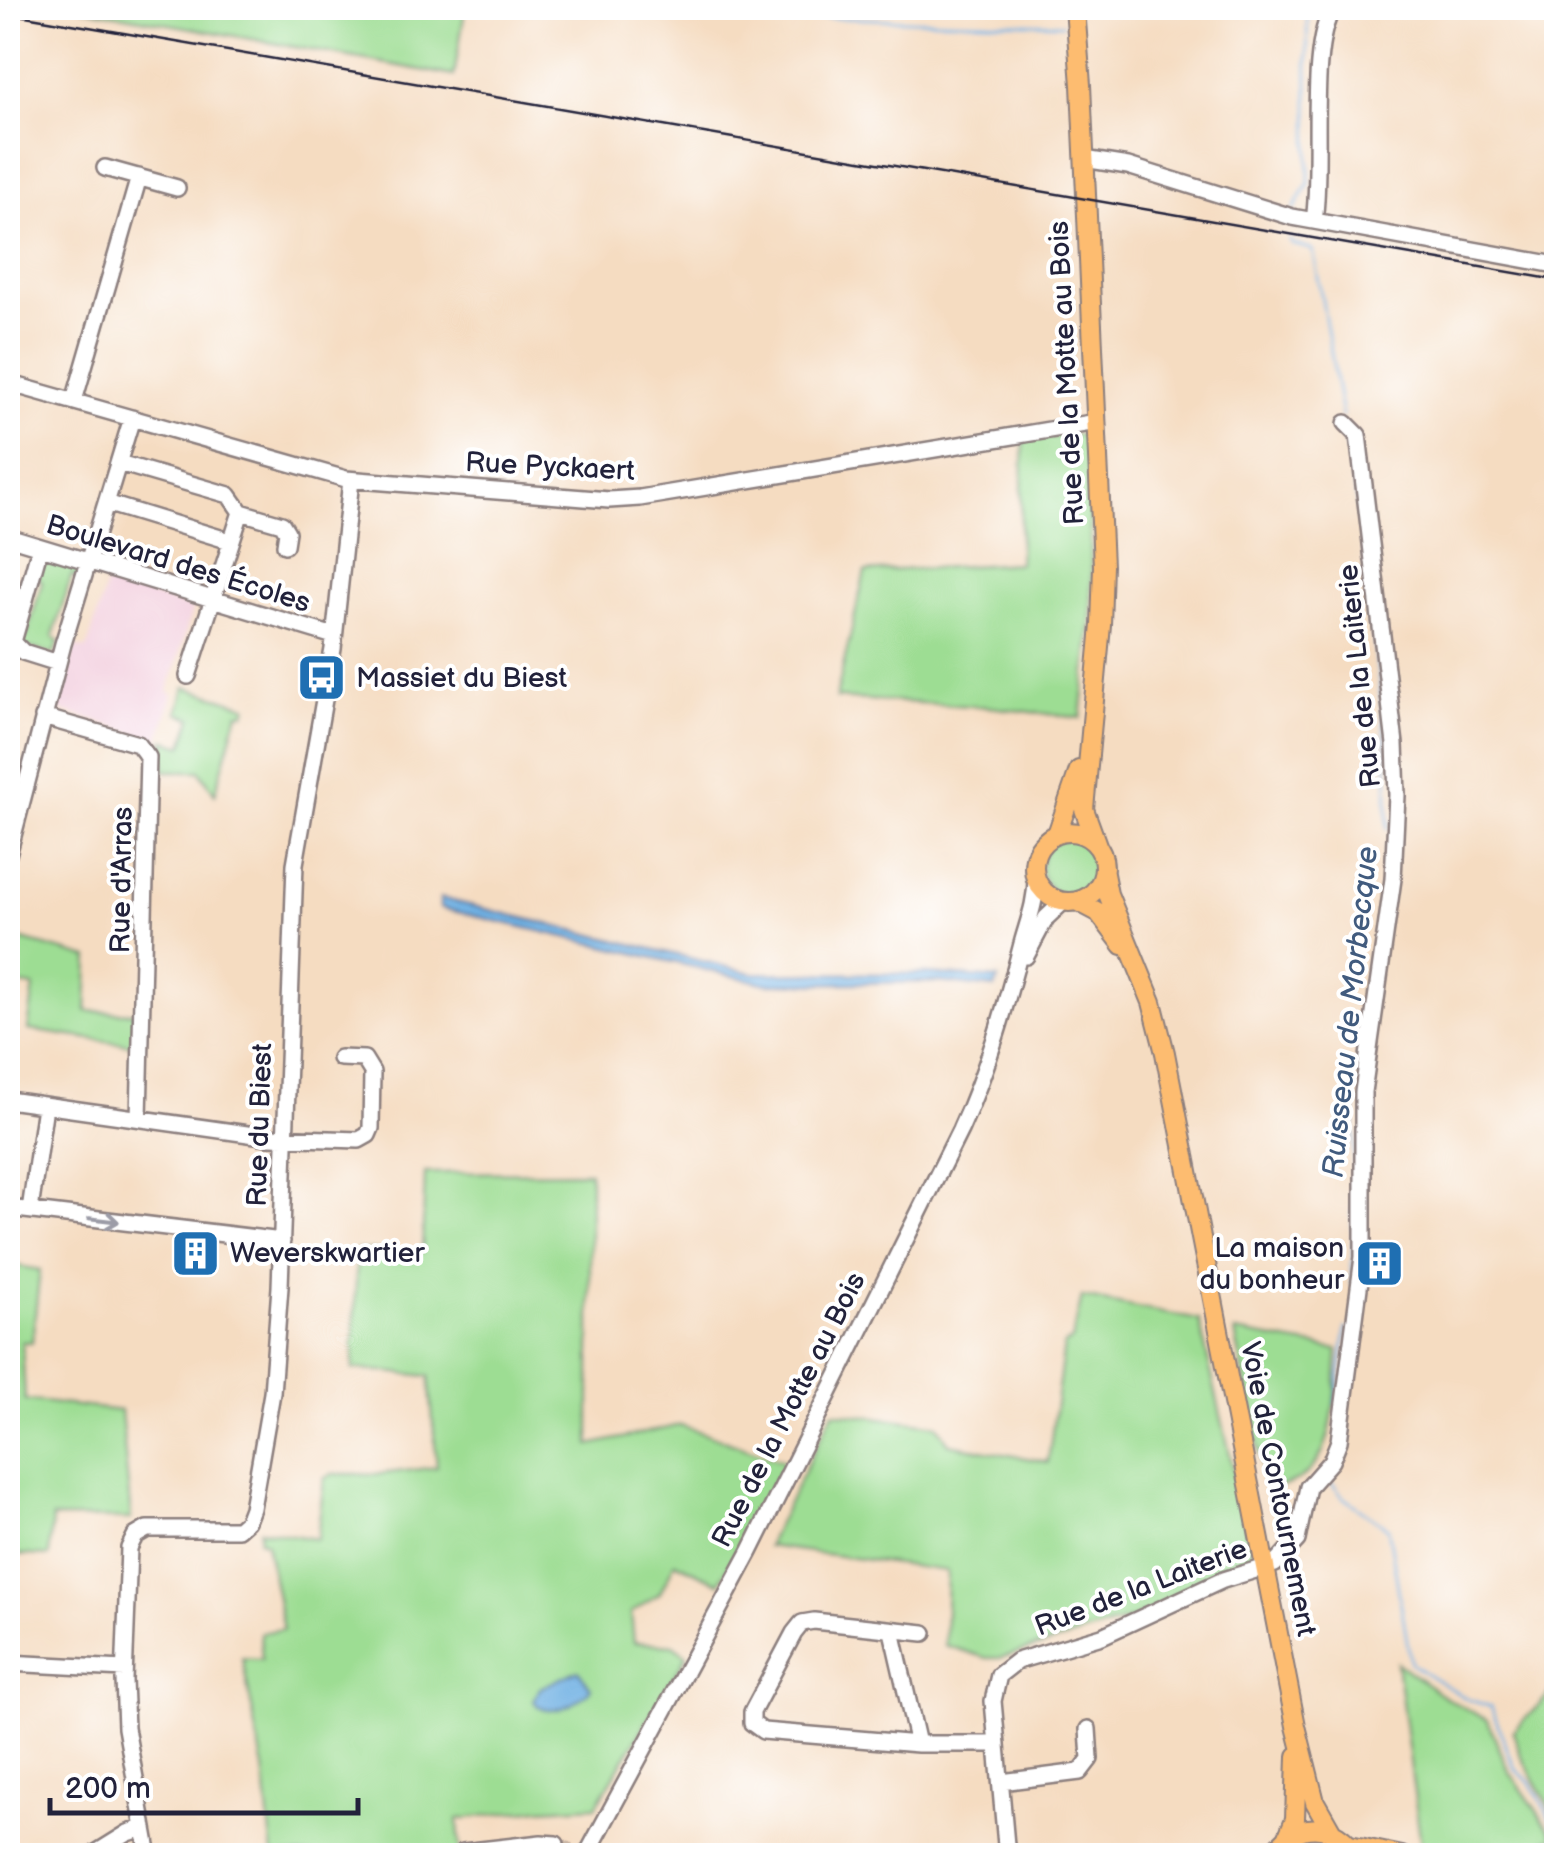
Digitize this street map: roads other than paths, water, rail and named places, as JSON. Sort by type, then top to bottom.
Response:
[{"type":"main road","name":"Rue de la Motte au Bois","points":[[1074,8],[1103,580],[1084,810],[1096,845]]},
{"type":"main road","name":"Rue de la Motte au Bois","points":[[1057,834],[1089,736]]},
{"type":"main road","points":[[1078,833],[1096,845],[1103,856],[1108,894],[1139,970],[1098,912],[1048,896],[1036,880],[1036,854],[1046,840],[1057,834],[1078,833]]},
{"type":"main road","points":[[1071,902],[1094,893],[1104,874]]},
{"type":"main road","name":"Voie de Contournement","points":[[1139,970],[1165,1053],[1296,1726],[1316,1802],[1332,1832]]},
{"type":"main road","name":"Voie de Contournement","points":[[1288,1836],[1296,1801],[1296,1726]]},
{"type":"main road","points":[[1273,1856],[1288,1836],[1310,1828],[1332,1832],[1353,1850],[1402,1856]]},
{"type":"street","points":[[1314,221],[1319,179],[1320,43],[1333,8]]},
{"type":"street","points":[[1084,159],[1112,162],[1279,214],[1556,265]]},
{"type":"street","points":[[105,168],[178,188]]},
{"type":"street","points":[[74,401],[138,177]]},
{"type":"street","name":"Rue Pyckaert","points":[[8,382],[351,480],[631,499],[1097,422]]},
{"type":"street","points":[[8,855],[58,663],[132,418]]},
{"type":"street","name":"Rue de la Laiterie","points":[[1007,1856],[994,1690],[999,1674],[1030,1657],[1102,1636],[1223,1580],[1266,1568],[1284,1557],[1297,1540],[1306,1491],[1333,1458],[1340,1436],[1363,1257],[1364,1071],[1390,912],[1398,795],[1392,710],[1358,435],[1346,423]]},
{"type":"street","points":[[119,463],[229,495],[241,512],[278,522],[287,532],[285,544]]},
{"type":"street","name":"Rue du Biest","points":[[124,1669],[132,1539],[152,1528],[234,1530],[251,1513],[273,1384],[295,864],[334,636],[351,480]]},
{"type":"street","points":[[106,503],[230,541]]},
{"type":"street","points":[[188,676],[241,512]]},
{"type":"street","name":"Boulevard des Écoles","points":[[8,537],[334,636]]},
{"type":"street","points":[[40,547],[13,642],[23,652],[58,663]]},
{"type":"street","name":"Rue d'Arras","points":[[44,716],[138,744],[148,758],[140,1118]]},
{"type":"street","name":"Rue de la Motte au Bois","points":[[581,1855],[742,1566],[942,1169],[975,1096],[1014,978],[1036,880]]},
{"type":"street","name":"Rue de la Motte au Bois","points":[[1014,978],[1046,918],[1071,902]]},
{"type":"street","points":[[8,1100],[284,1138],[355,1140],[368,1135],[371,1128],[372,1068],[364,1059],[340,1058]]},
{"type":"street","points":[[30,1210],[45,1106]]},
{"type":"street","points":[[8,1208],[282,1240]]},
{"type":"street","points":[[924,1633],[802,1623],[751,1720],[766,1732],[918,1744],[997,1744]]},
{"type":"street","points":[[892,1631],[918,1744]]},
{"type":"street","points":[[8,1664],[124,1669],[126,1728],[149,1856]]},
{"type":"street","points":[[1001,1782],[1080,1772],[1090,1760],[1088,1730]]},
{"type":"street","points":[[91,1856],[144,1828]]},
{"type":"street","points":[[464,1852],[542,1842],[556,1844]]},
{"type":"water","points":[[440,898],[752,973],[927,974],[998,979],[995,988],[939,982],[767,984],[440,908]]},
{"type":"water","points":[[578,1670],[591,1688],[579,1700],[554,1710],[539,1707],[534,1701],[540,1688]]},
{"type":"waterway","points":[[440,8],[1063,24]]},
{"type":"waterway","name":"Ruisseau de Morbecque","points":[[1294,209],[1309,184],[1307,8]]},
{"type":"waterway","name":"Ruisseau de Morbecque","points":[[1289,240],[1314,254],[1342,416]]},
{"type":"waterway","name":"Ruisseau de Morbecque","points":[[1345,434],[1361,524]]},
{"type":"waterway","name":"Ruisseau de Morbecque","points":[[1362,532],[1387,752],[1388,828]]},
{"type":"waterway","name":"Ruisseau de Morbecque","points":[[1358,1076],[1387,846]]},
{"type":"waterway","name":"Ruisseau de Morbecque","points":[[1352,1285],[1355,1104]]},
{"type":"waterway","name":"Ruisseau de Morbecque","points":[[1336,1404],[1346,1328]]},
{"type":"waterway","name":"Ruisseau de Morbecque","points":[[1327,1478],[1344,1498],[1388,1528],[1411,1664],[1467,1699],[1491,1707],[1515,1769],[1531,1783],[1556,1828]]},
{"type":"tunnel","points":[[556,1844],[576,1853]]},
{"type":"railway","points":[[8,13],[1556,280]]},
{"type":"place","name":"Massiet du Biest","points":[[321,678]]},
{"type":"place","name":"Weverskwartier","points":[[195,1253]]},
{"type":"place","name":"La maison du bonheur","points":[[1379,1264]]}]
